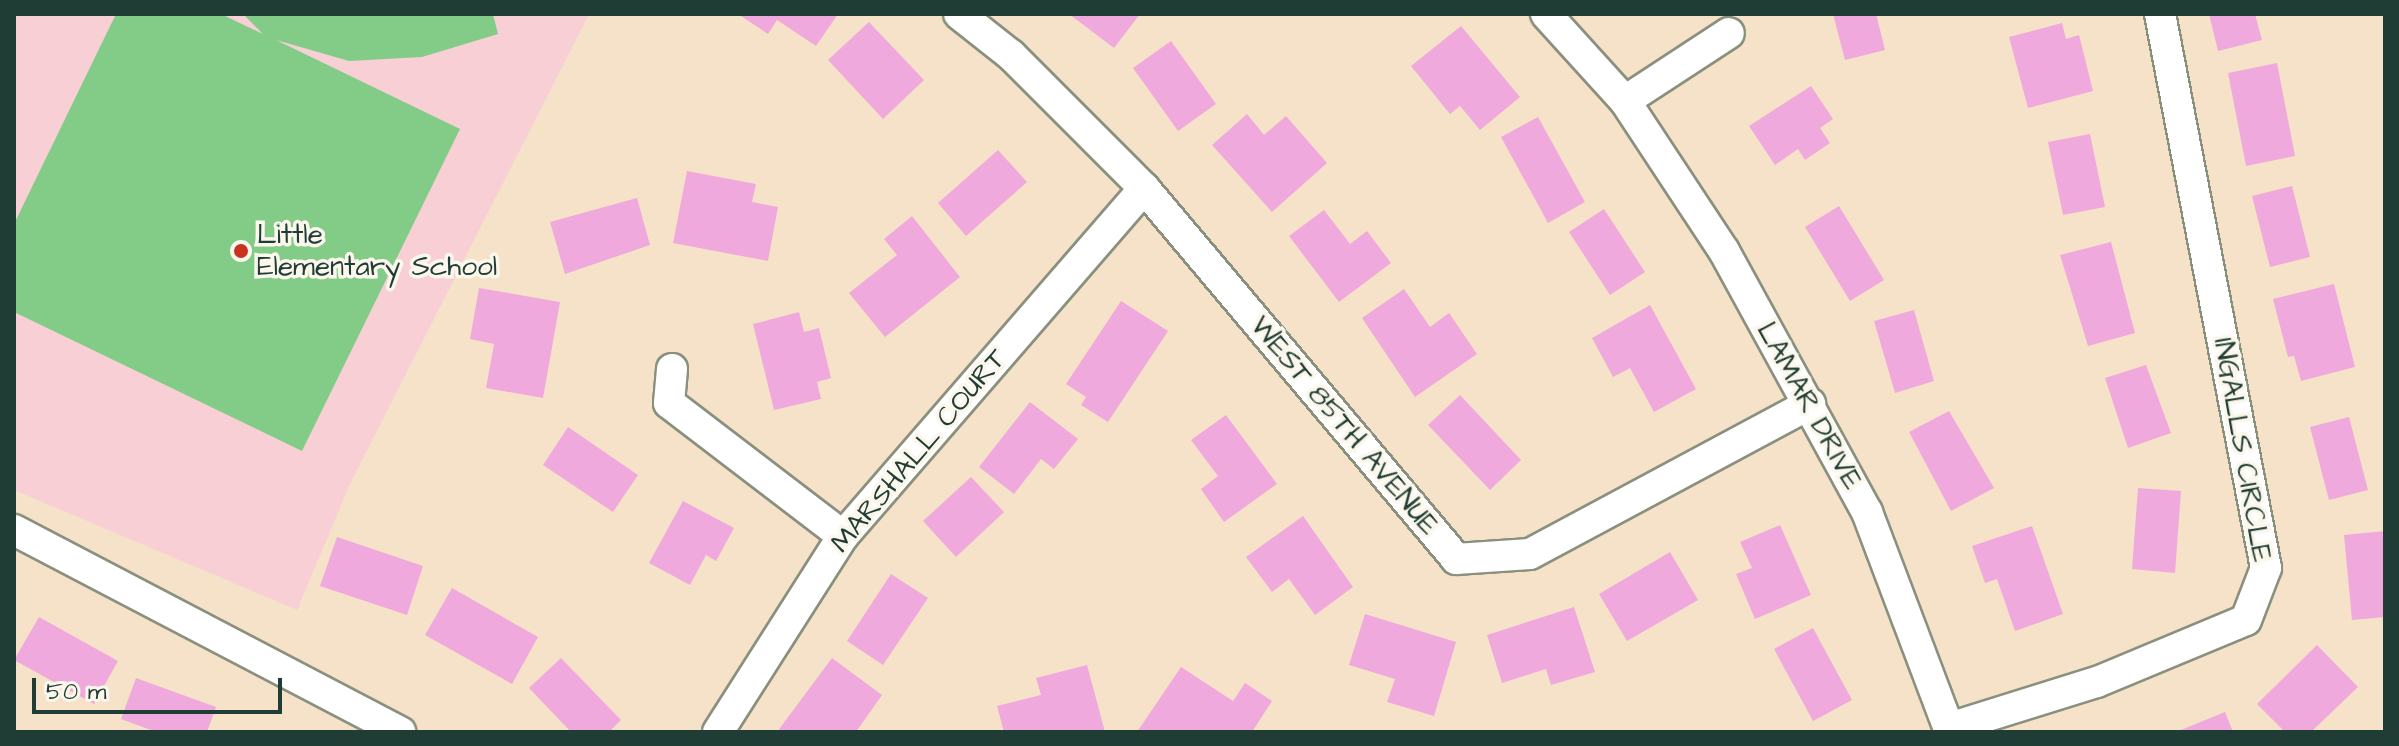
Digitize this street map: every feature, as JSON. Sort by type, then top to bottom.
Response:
[{"type":"street","name":"WEST 85TH AVENUE","points":[[959,14],[1011,55],[1144,188],[1456,559],[1530,554],[1810,404]]},
{"type":"street","name":"LAMAR DRIVE","points":[[1546,14],[1625,101],[1724,251],[1867,512],[1949,730]]},
{"type":"street","name":"INGALLS CIRCLE","points":[[1949,730],[2097,682],[2246,620],[2266,568],[2160,14]]},
{"type":"street","points":[[1625,101],[1729,33]]},
{"type":"street","name":"MARSHALL COURT","points":[[718,732],[843,536],[1144,188]]},
{"type":"street","points":[[672,369],[669,403],[843,536]]},
{"type":"street","points":[[14,530],[400,732]]},
{"type":"shaded area","name":"Little Elementary School","points":[[14,14],[589,14],[350,484],[297,610],[14,490]]},
{"type":"green space","points":[[116,14],[221,14],[263,34],[243,14],[493,14],[498,34],[422,57],[349,61],[276,40],[460,129],[302,451],[14,312],[14,224]]},
{"type":"building","points":[[738,14],[838,14],[816,46],[777,20],[768,34]]},
{"type":"building","points":[[1069,14],[1140,14],[1114,48]]},
{"type":"building","points":[[1833,14],[1876,14],[1885,50],[1845,60]]},
{"type":"building","points":[[2209,14],[2255,14],[2262,40],[2218,51]]},
{"type":"building","points":[[869,22],[924,80],[883,119],[828,60]]},
{"type":"building","points":[[2062,23],[2066,39],[2079,35],[2093,91],[2028,108],[2009,37]]},
{"type":"building","points":[[1461,26],[1520,97],[1480,130],[1460,106],[1450,114],[1411,66]]},
{"type":"building","points":[[1171,41],[1216,104],[1178,131],[1133,68]]},
{"type":"building","points":[[2277,63],[2295,156],[2246,166],[2228,73]]},
{"type":"building","points":[[1811,86],[1833,119],[1820,128],[1830,143],[1805,160],[1798,149],[1775,165],[1749,126]]},
{"type":"building","points":[[1247,114],[1264,135],[1286,116],[1327,163],[1272,212],[1212,145]]},
{"type":"building","points":[[1538,117],[1585,202],[1548,223],[1501,137]]},
{"type":"building","points":[[2090,134],[2105,207],[2063,215],[2048,142]]},
{"type":"building","points":[[998,150],[1027,182],[966,236],[938,203]]},
{"type":"building","points":[[687,171],[756,184],[752,202],[778,207],[768,261],[673,243]]},
{"type":"building","points":[[2292,186],[2310,257],[2270,267],[2252,196]]},
{"type":"building","points":[[637,198],[650,245],[565,274],[550,222]]},
{"type":"building","points":[[1839,206],[1884,280],[1850,301],[1805,227]]},
{"type":"building","points":[[1604,209],[1645,272],[1610,295],[1569,232]]},
{"type":"building","points":[[1324,210],[1350,244],[1367,231],[1391,263],[1339,302],[1289,236]]},
{"type":"building","points":[[912,216],[960,277],[885,337],[849,293],[897,255],[884,239]]},
{"type":"building","points":[[2111,242],[2135,333],[2088,346],[2060,255]]},
{"type":"building","points":[[2334,284],[2355,367],[2301,381],[2294,356],[2288,357],[2273,299]]},
{"type":"building","points":[[479,288],[560,302],[543,398],[486,388],[494,344],[470,339]]},
{"type":"building","points":[[1404,289],[1430,327],[1449,313],[1477,354],[1415,397],[1362,318]]},
{"type":"building","points":[[1121,301],[1168,331],[1108,422],[1081,405],[1086,397],[1066,384]]},
{"type":"building","points":[[1650,305],[1696,389],[1654,412],[1630,368],[1613,377],[1592,338]]},
{"type":"building","points":[[1914,310],[1934,381],[1895,393],[1874,321]]},
{"type":"building","points":[[799,312],[804,332],[819,328],[831,378],[817,382],[821,399],[774,410],[753,324]]},
{"type":"building","points":[[2146,365],[2171,433],[2128,448],[2105,378]]},
{"type":"building","points":[[1460,395],[1521,460],[1490,490],[1428,425]]},
{"type":"building","points":[[1030,402],[1078,439],[1054,469],[1041,459],[1014,494],[979,467]]},
{"type":"building","points":[[1949,411],[1994,488],[1951,511],[1909,432]]},
{"type":"building","points":[[1226,415],[1277,484],[1224,522],[1201,489],[1218,476],[1191,440]]},
{"type":"building","points":[[2349,417],[2368,490],[2329,500],[2310,427]]},
{"type":"building","points":[[568,427],[638,475],[613,512],[543,465]]},
{"type":"building","points":[[971,477],[1004,512],[956,557],[923,521]]},
{"type":"building","points":[[2138,488],[2181,491],[2175,573],[2132,569]]},
{"type":"building","points":[[683,501],[734,528],[716,561],[706,555],[690,585],[649,563]]},
{"type":"building","points":[[1303,516],[1353,587],[1315,615],[1289,579],[1272,592],[1246,557]]},
{"type":"building","points":[[1780,525],[1811,595],[1755,619],[1736,574],[1752,568],[1740,542]]},
{"type":"building","points":[[2032,526],[2063,614],[2015,631],[1997,579],[1985,583],[1972,546]]},
{"type":"building","points":[[2385,531],[2385,617],[2352,620],[2344,535]]},
{"type":"building","points":[[337,537],[423,566],[407,615],[320,586]]},
{"type":"building","points":[[1670,552],[1698,600],[1627,641],[1599,594]]},
{"type":"building","points":[[891,574],[928,598],[883,665],[847,641]]},
{"type":"building","points":[[452,588],[538,637],[512,684],[425,635]]},
{"type":"building","points":[[1574,607],[1595,672],[1551,685],[1546,669],[1502,683],[1487,635]]},
{"type":"building","points":[[1365,614],[1456,642],[1434,716],[1387,702],[1395,679],[1349,665]]},
{"type":"building","points":[[39,617],[118,661],[94,704],[14,660]]},
{"type":"building","points":[[1813,628],[1852,700],[1813,721],[1774,649]]},
{"type":"building","points":[[2317,645],[2358,687],[2311,732],[2285,732],[2257,704]]},
{"type":"building","points":[[561,658],[621,720],[609,732],[571,732],[529,688]]},
{"type":"building","points":[[832,658],[882,695],[856,732],[777,732]]},
{"type":"building","points":[[1087,665],[1105,732],[1004,732],[997,706],[1041,695],[1036,678]]},
{"type":"building","points":[[1181,667],[1233,701],[1245,683],[1272,701],[1252,732],[1137,732]]},
{"type":"building","points":[[136,678],[216,707],[207,732],[156,732],[121,719]]},
{"type":"building","points":[[2225,712],[2233,732],[2176,732]]},
{"type":"place","name":"Little Elementary School","points":[[241,251]]}]
